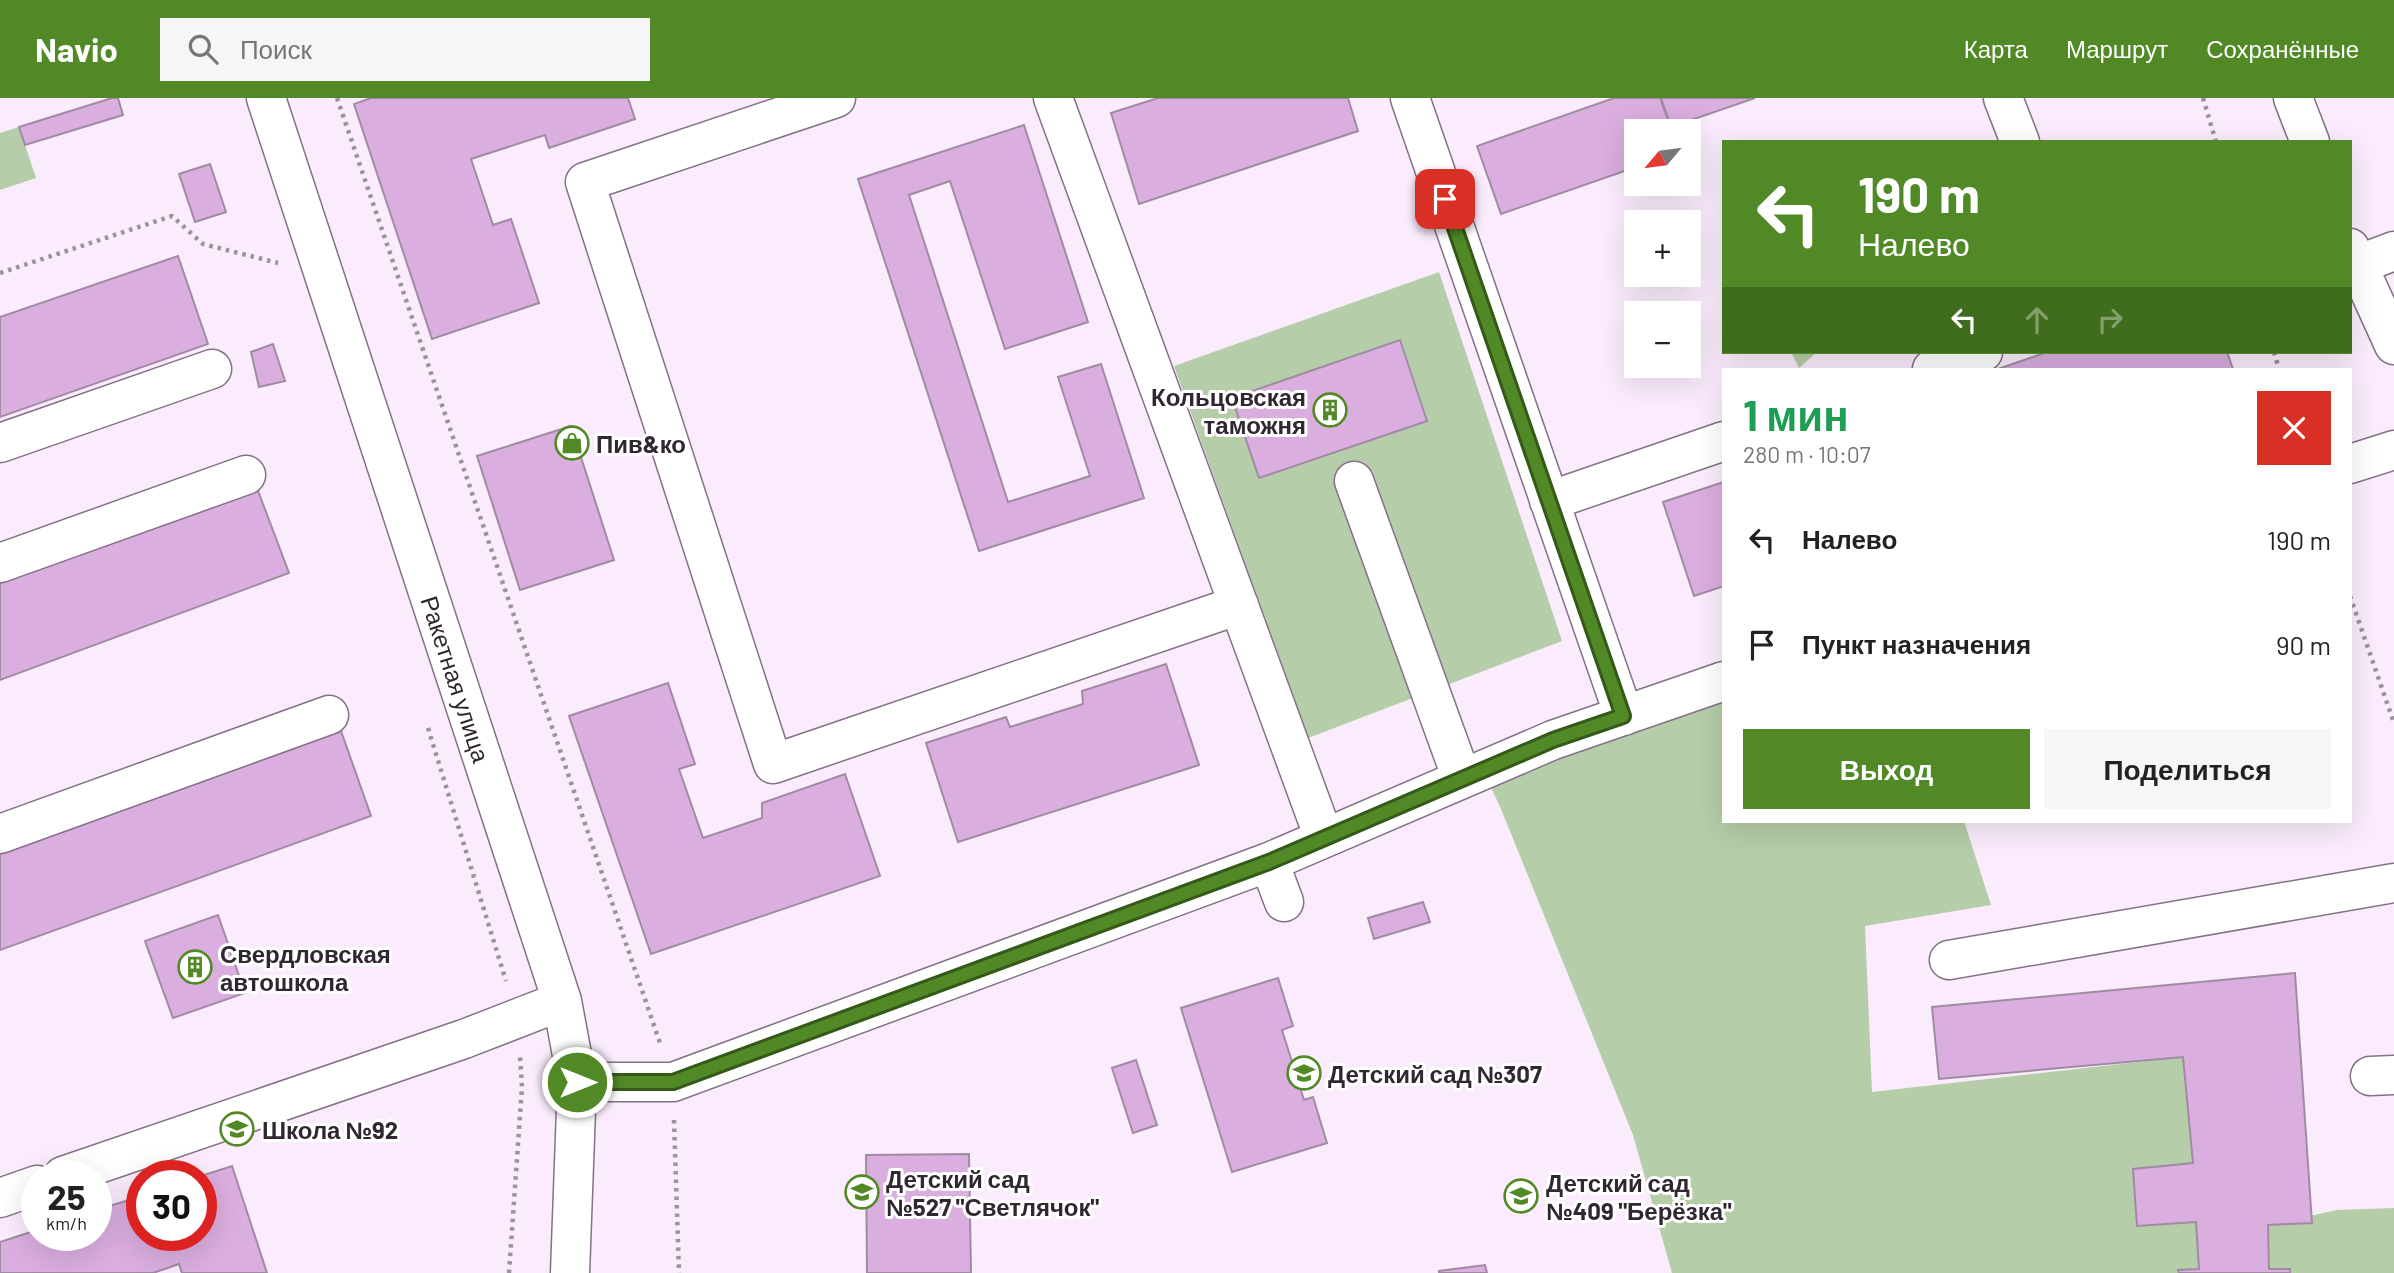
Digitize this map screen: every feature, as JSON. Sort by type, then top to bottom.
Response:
[{"type":"street","name":"Ракетная улица","points":[[266,98],[562,1001],[577,1082],[570,1273]]},
{"type":"street","points":[[836,98],[585,182],[774,764],[1239,605]]},
{"type":"street","points":[[1053,98],[1324,838]]},
{"type":"street","points":[[1410,98],[1623,716]]},
{"type":"street","points":[[2003,98],[2019,140]]},
{"type":"street","points":[[2293,98],[2309,140]]},
{"type":"street","points":[[2394,251],[2353,256],[2394,345]]},
{"type":"street","points":[[1935,368],[1977,354]]},
{"type":"street","points":[[0,443],[212,369]]},
{"type":"street","points":[[1549,501],[1722,442]]},
{"type":"street","points":[[2352,463],[2394,450]]},
{"type":"street","points":[[0,564],[246,475]]},
{"type":"street","points":[[1354,481],[1462,779]]},
{"type":"street","points":[[577,1082],[673,1082],[1269,862],[1553,740],[1722,682]]},
{"type":"street","points":[[0,834],[329,715]]},
{"type":"street","points":[[1269,862],[1284,902]]},
{"type":"street","points":[[1949,960],[2394,883]]},
{"type":"street","points":[[110,1160],[464,1039],[562,1001]]},
{"type":"street","points":[[0,1198],[21,1191]]},
{"type":"path","points":[[337,98],[673,1082],[679,1273]]},
{"type":"path","points":[[2203,98],[2215,140]]},
{"type":"path","points":[[0,273],[172,216],[203,244],[283,264]]},
{"type":"path","points":[[2352,602],[2394,723]]},
{"type":"path","points":[[427,727],[518,1018],[522,1087],[509,1273]]},
{"type":"green space","points":[[19,127],[36,178],[0,190],[0,133]]},
{"type":"green space","points":[[1439,272],[1562,641],[1308,738],[1174,366]]},
{"type":"green space","points":[[1792,354],[1815,354],[1799,368]]},
{"type":"green space","points":[[1722,694],[1722,823],[1965,823],[1991,905],[1865,926],[1872,1092],[2183,1057],[2193,1163],[2133,1169],[2137,1226],[2196,1222],[2199,1269],[2179,1270],[2179,1273],[1672,1273],[1633,1135],[1483,770]]},
{"type":"green space","points":[[2394,1208],[2394,1273],[2290,1273],[2290,1269],[2269,1269],[2268,1225],[2337,1210]]},
{"type":"building","points":[[118,98],[123,115],[25,145],[19,127]]},
{"type":"building","points":[[371,98],[628,98],[635,119],[549,148],[545,135],[471,159],[493,225],[511,219],[539,303],[432,339],[354,104]]},
{"type":"building","points":[[1158,98],[1348,98],[1358,131],[1139,204],[1111,113]]},
{"type":"building","points":[[1614,98],[1660,98],[1668,119],[1624,119],[1624,171],[1501,214],[1477,146]]},
{"type":"building","points":[[1661,98],[1755,98],[1694,119],[1668,119]]},
{"type":"building","points":[[1024,125],[1088,322],[1005,349],[950,181],[909,195],[1008,502],[1090,476],[1058,377],[1101,364],[1144,498],[979,551],[858,179]]},
{"type":"building","points":[[210,164],[226,212],[195,222],[179,174]]},
{"type":"building","points":[[178,256],[208,344],[0,417],[0,317]]},
{"type":"building","name":"Кольцовская таможня","points":[[1400,340],[1427,421],[1259,478],[1232,398]]},
{"type":"building","points":[[273,344],[285,381],[259,387],[251,352]]},
{"type":"building","points":[[2041,354],[2228,354],[2233,368],[2001,368]]},
{"type":"building","points":[[571,426],[614,560],[520,590],[477,456]]},
{"type":"building","points":[[1722,483],[1722,587],[1694,596],[1663,502]]},
{"type":"building","points":[[257,488],[289,573],[0,680],[0,583]]},
{"type":"building","points":[[1166,664],[1199,765],[958,842],[926,743],[1006,717],[1010,727],[1083,704],[1082,691]]},
{"type":"building","points":[[668,683],[695,764],[679,769],[703,838],[762,818],[762,803],[845,774],[880,876],[651,954],[569,716]]},
{"type":"building","points":[[340,728],[371,816],[0,950],[0,850]]},
{"type":"building","points":[[1423,902],[1430,922],[1374,939],[1368,918]]},
{"type":"building","name":"Свердловская автошкола","points":[[218,915],[245,993],[173,1018],[145,941]]},
{"type":"building","points":[[2295,973],[2312,1223],[2268,1225],[2269,1269],[2290,1269],[2290,1273],[2179,1273],[2178,1270],[2199,1269],[2196,1222],[2137,1226],[2133,1169],[2193,1163],[2183,1057],[1939,1079],[1932,1007]]},
{"type":"building","points":[[1278,978],[1293,1026],[1282,1030],[1304,1100],[1313,1097],[1327,1143],[1232,1172],[1181,1008]]},
{"type":"building","points":[[1136,1060],[1157,1125],[1133,1133],[1112,1068]]},
{"type":"building","points":[[969,1154],[971,1273],[867,1273],[866,1155]]},
{"type":"building","points":[[232,1166],[267,1273],[182,1273],[179,1264],[153,1273],[0,1273],[0,1242],[21,1235],[21,1251],[112,1251],[112,1205],[126,1201],[126,1251],[217,1251],[217,1171]]},
{"type":"building","points":[[1485,1265],[1487,1273],[1439,1273],[1439,1271]]},
{"type":"place","name":"Кольцовская таможня","points":[[1330,410]]},
{"type":"place","name":"Пив&ко","points":[[572,443]]},
{"type":"place","name":"Свердловская автошкола","points":[[195,967]]},
{"type":"place","name":"Детский сад №307","points":[[1304,1073]]},
{"type":"place","name":"Школа №92","points":[[237,1129]]},
{"type":"place","name":"Детский сад №527 \"Светлячок\"","points":[[862,1192]]},
{"type":"place","name":"Детский сад №409 \"Берёзка\"","points":[[1521,1196]]},
{"type":"route","points":[[577,1082],[673,1082],[1269,862],[1553,740],[1623,716],[1445,199]]}]
